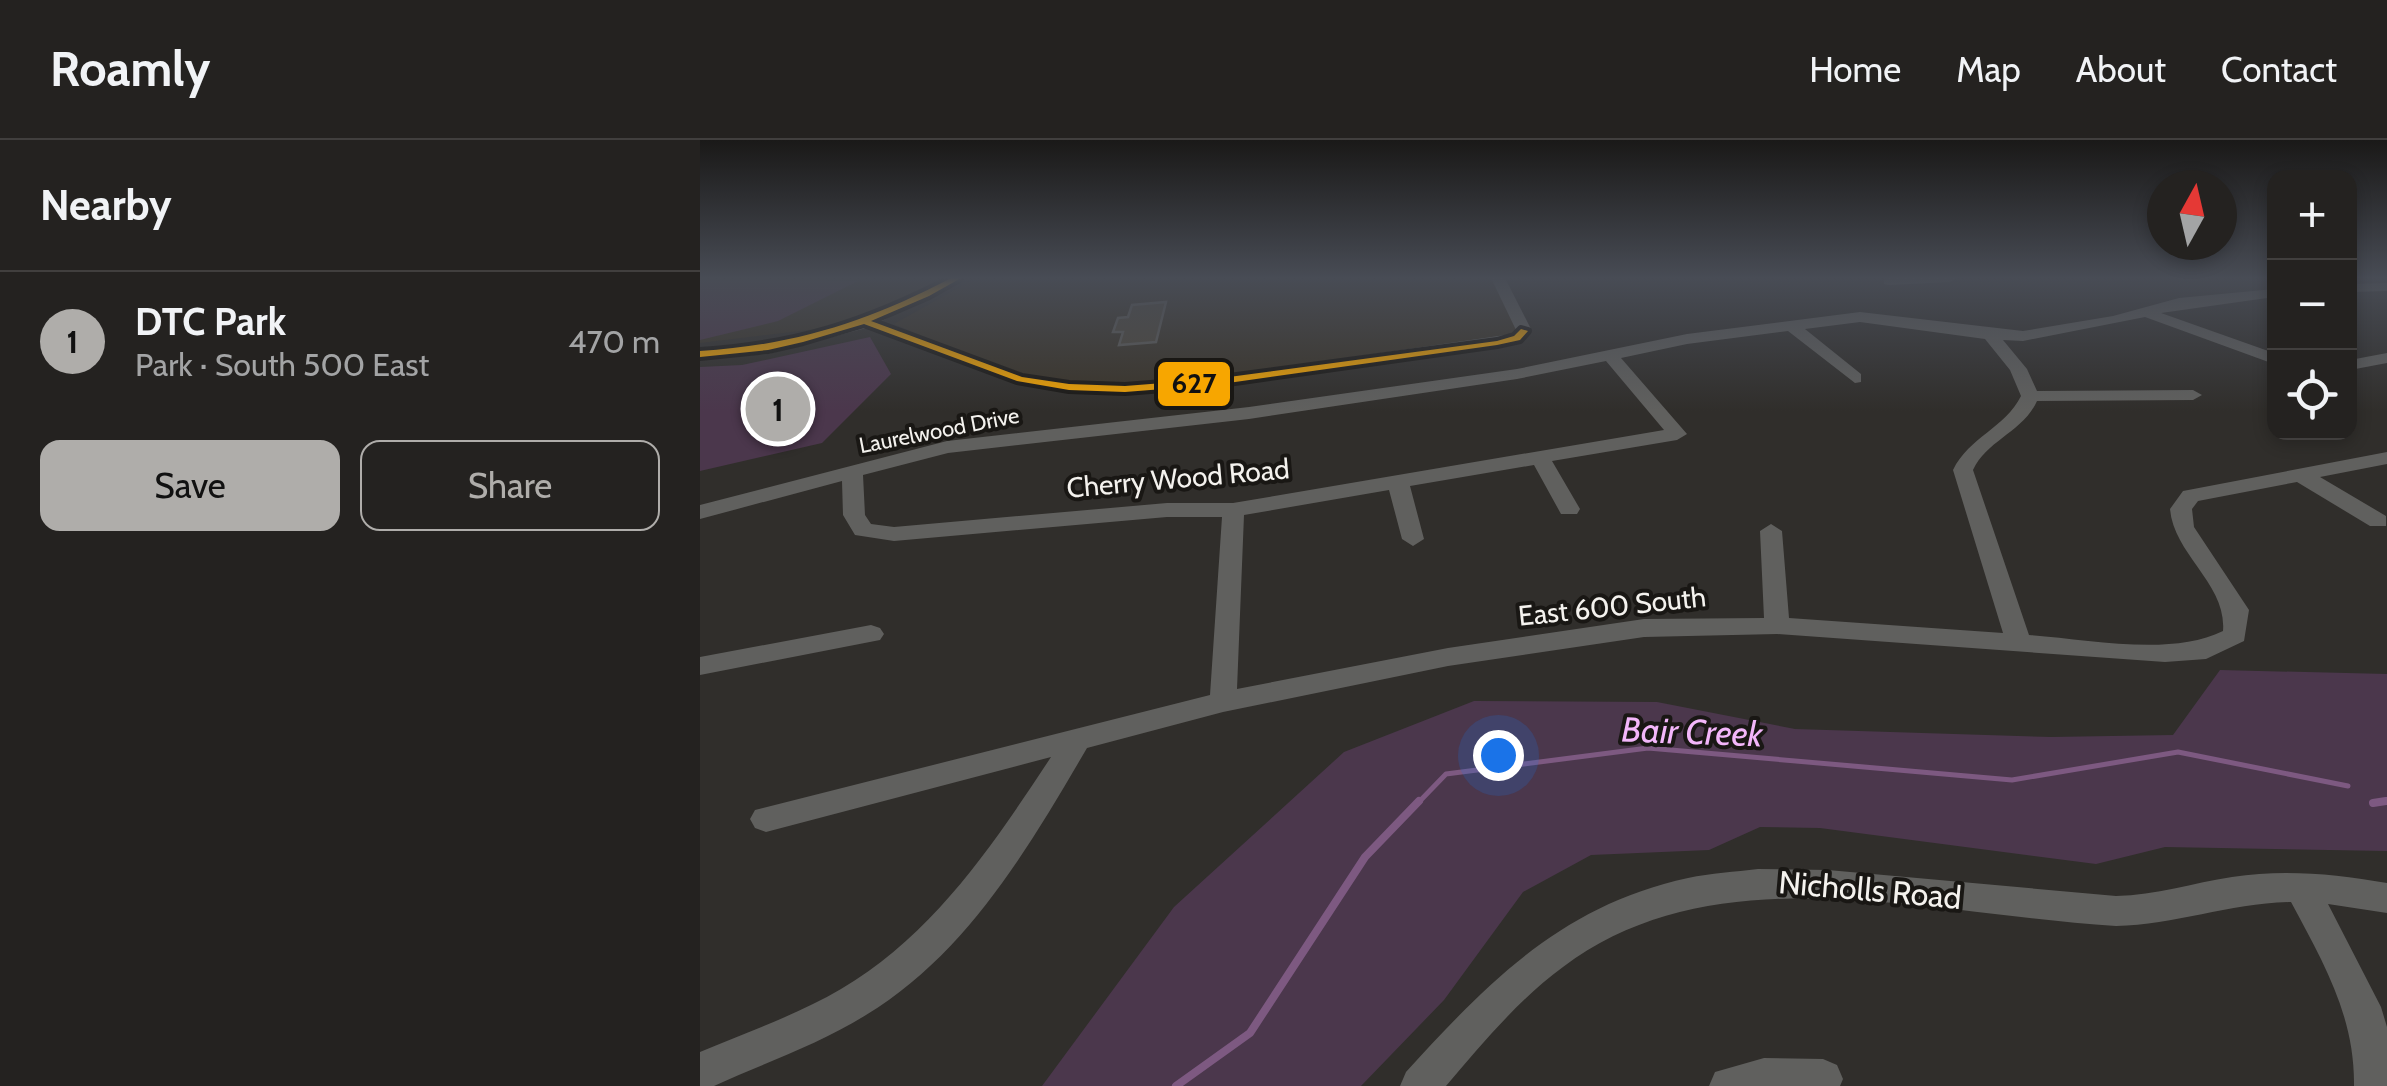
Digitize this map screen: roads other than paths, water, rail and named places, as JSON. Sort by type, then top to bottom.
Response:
[{"type":"street","points":[[700,354],[801,342],[868,323],[1020,379],[1069,387],[1125,389],[1214,382],[1497,343],[1516,338],[1524,331],[1520,322]]},
{"type":"street","name":"Laurelwood Drive","points":[[700,512],[852,470],[986,440],[1248,413],[1516,374],[1609,354],[1821,322]]},
{"type":"street","points":[[1958,322],[1990,335],[2048,332],[2096,322]]},
{"type":"street","points":[[2173,322],[2267,356]]},
{"type":"street","points":[[1791,326],[1854,378]]},
{"type":"street","points":[[1990,335],[2018,369],[2030,396]]},
{"type":"street","name":"Cherry Wood Road","points":[[852,470],[854,516],[863,530],[874,534],[1167,510],[1233,510],[1677,434],[1609,354]]},
{"type":"street","points":[[2357,364],[2387,358]]},
{"type":"street","points":[[2030,396],[2193,395]]},
{"type":"street","points":[[2019,642],[1964,470],[1969,454],[2014,425],[2030,396]]},
{"type":"street","points":[[1540,458],[1569,509]]},
{"type":"street","points":[[2301,475],[2387,458]]},
{"type":"street","points":[[2301,475],[2378,521]]},
{"type":"street","name":"East 600 South","points":[[766,819],[1223,702],[1448,658],[1644,628],[1777,626],[2132,651],[2206,650],[2235,635],[2237,610],[2183,527],[2181,510],[2191,496],[2301,475]]},
{"type":"street","points":[[1398,482],[1413,538]]},
{"type":"street","points":[[1223,702],[1233,510]]},
{"type":"street","points":[[1771,530],[1777,626]]},
{"type":"street","points":[[700,666],[871,634]]},
{"type":"street","points":[[700,1072],[854,1002],[931,945],[1015,838],[1076,742]]},
{"type":"street","name":"Nicholls Road","points":[[1420,1086],[1496,1002],[1552,954],[1608,921],[1697,891],[1801,880],[2122,911],[2256,888],[2300,886],[2387,898]]},
{"type":"street","points":[[2300,886],[2367,1017],[2374,1086]]},
{"type":"street","points":[[1729,1086],[1764,1078],[1823,1079]]},
{"type":"waterway","name":"Bair Creek","points":[[1417,804],[1446,774],[1648,748],[2012,780],[2178,752],[2348,786]]},
{"type":"waterway","name":"Bair Creek","points":[[1176,1086],[1250,1033],[1365,857],[1419,801]]},
{"type":"waterway","name":"Bair Creek","points":[[2386,801],[2373,803],[2387,801]]},
{"type":"place","name":"DTC Park","points":[[778,409]]}]
